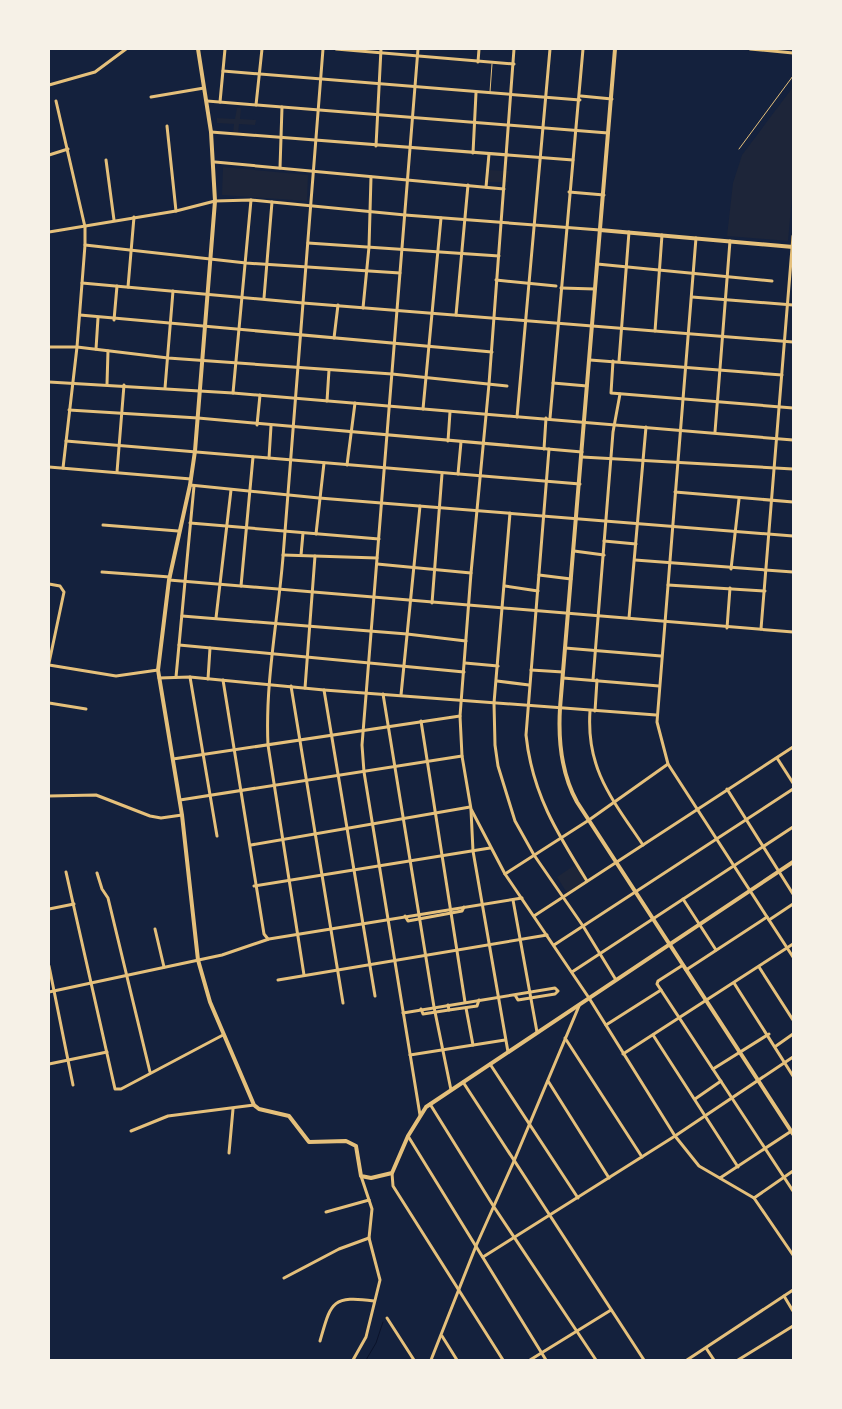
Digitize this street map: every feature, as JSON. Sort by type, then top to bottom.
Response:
[{"type":"street","points":[[49,85],[95,72],[126,49]]},
{"type":"street","points":[[176,677],[190,523],[191,479],[212,258],[215,201],[215,162],[198,49]]},
{"type":"street","points":[[220,102],[225,49]]},
{"type":"street","points":[[256,105],[262,49]]},
{"type":"street","points":[[304,975],[268,745],[266,718],[283,555],[286,494],[296,368],[307,268],[323,49]]},
{"type":"street","points":[[336,49],[381,51],[418,57],[514,64]]},
{"type":"street","points":[[418,49],[384,469],[383,503],[363,729],[364,772],[420,1115]]},
{"type":"street","points":[[478,62],[479,49]]},
{"type":"street","points":[[508,1052],[473,851],[470,808],[462,756],[460,716],[468,606],[492,352],[496,280],[510,126],[514,49]]},
{"type":"street","points":[[517,417],[531,283],[550,49]]},
{"type":"street","points":[[544,449],[553,383],[559,287],[580,98],[583,49]]},
{"type":"street","points":[[615,49],[559,732],[563,766],[573,795],[793,1132],[720,1178]]},
{"type":"street","points":[[750,49],[793,53]]},
{"type":"street","points":[[376,146],[381,51]]},
{"type":"street","points":[[223,71],[476,93],[546,98],[612,99]]},
{"type":"street","points":[[151,97],[205,88]]},
{"type":"street","points":[[473,153],[476,93]]},
{"type":"street","points":[[56,101],[85,227],[80,315],[63,468]]},
{"type":"street","points":[[207,101],[413,119],[608,132]]},
{"type":"street","points":[[280,168],[282,107]]},
{"type":"street","points":[[168,126],[176,211]]},
{"type":"street","points":[[211,132],[573,160]]},
{"type":"street","points":[[49,155],[68,149]]},
{"type":"street","points":[[486,187],[489,154]]},
{"type":"street","points":[[106,160],[114,220]]},
{"type":"street","points":[[215,162],[504,189]]},
{"type":"street","points":[[363,308],[369,247],[371,177]]},
{"type":"street","points":[[456,315],[468,185]]},
{"type":"street","points":[[569,192],[604,195]]},
{"type":"street","points":[[49,232],[176,211],[215,201],[251,200],[310,207],[793,246]]},
{"type":"street","points":[[232,393],[251,200]]},
{"type":"street","points":[[264,298],[272,201]]},
{"type":"street","points":[[128,287],[134,217]]},
{"type":"street","points":[[423,409],[434,313],[441,218]]},
{"type":"street","points":[[619,362],[629,232]]},
{"type":"street","points":[[655,331],[662,234]]},
{"type":"street","points":[[761,629],[793,236]]},
{"type":"street","points":[[696,238],[684,400],[656,716],[668,764],[718,838],[793,957]]},
{"type":"street","points":[[715,432],[730,240]]},
{"type":"street","points":[[308,244],[499,256]]},
{"type":"street","points":[[85,245],[246,263],[400,272]]},
{"type":"street","points":[[597,264],[693,275],[772,281]]},
{"type":"street","points":[[496,280],[595,290]]},
{"type":"street","points":[[82,282],[303,303],[398,309],[558,324],[793,342]]},
{"type":"street","points":[[114,320],[117,286]]},
{"type":"street","points":[[166,388],[173,291]]},
{"type":"street","points":[[692,296],[793,305]]},
{"type":"street","points":[[334,338],[338,305]]},
{"type":"street","points":[[80,315],[114,320],[395,342],[492,352]]},
{"type":"street","points":[[96,350],[98,318]]},
{"type":"street","points":[[49,347],[77,347],[168,358],[392,374],[507,386]]},
{"type":"street","points":[[107,384],[108,351]]},
{"type":"street","points":[[590,360],[782,375]]},
{"type":"street","points":[[613,361],[611,393],[793,408]]},
{"type":"street","points":[[327,401],[329,370]]},
{"type":"street","points":[[49,382],[200,390],[450,412],[681,429],[793,440]]},
{"type":"street","points":[[553,383],[588,386]]},
{"type":"street","points":[[117,472],[124,385]]},
{"type":"street","points":[[595,712],[595,650],[613,432],[616,424],[620,394]]},
{"type":"street","points":[[257,425],[260,395]]},
{"type":"street","points":[[347,465],[355,403]]},
{"type":"street","points":[[69,410],[122,415],[198,418],[257,425],[549,449],[612,458],[643,458],[793,469]]},
{"type":"street","points":[[448,441],[450,412]]},
{"type":"street","points":[[269,458],[271,426]]},
{"type":"street","points":[[629,618],[646,427]]},
{"type":"street","points":[[66,442],[580,484]]},
{"type":"street","points":[[458,474],[461,442]]},
{"type":"street","points":[[549,449],[526,735],[530,766],[538,793],[560,838],[588,881]]},
{"type":"street","points":[[241,586],[253,457]]},
{"type":"street","points":[[316,534],[324,463]]},
{"type":"street","points":[[49,467],[191,479]]},
{"type":"street","points":[[432,603],[442,473]]},
{"type":"street","points":[[192,486],[793,536]]},
{"type":"street","points":[[192,486],[178,531],[158,670],[180,800],[198,960],[204,984],[223,1035],[254,1105],[259,1109],[290,1116],[309,1142],[341,1141],[356,1146],[361,1176],[369,1200],[372,1218],[369,1238],[380,1280],[366,1337],[353,1360]]},
{"type":"street","points":[[216,618],[231,490]]},
{"type":"street","points":[[675,492],[793,502]]},
{"type":"street","points":[[731,569],[739,498]]},
{"type":"street","points":[[401,695],[420,506]]},
{"type":"street","points":[[510,513],[494,703],[495,745],[504,790],[515,821],[534,855],[583,926],[616,980]]},
{"type":"street","points":[[190,523],[379,539]]},
{"type":"street","points":[[103,525],[178,531]]},
{"type":"street","points":[[300,555],[302,533]]},
{"type":"street","points":[[604,542],[636,544]]},
{"type":"street","points":[[574,551],[604,555]]},
{"type":"street","points":[[283,555],[377,558]]},
{"type":"street","points":[[304,688],[311,627],[315,556]]},
{"type":"street","points":[[635,560],[731,569],[793,572]]},
{"type":"street","points":[[377,564],[471,573]]},
{"type":"street","points":[[102,572],[185,582],[374,599],[793,632]]},
{"type":"street","points":[[539,575],[571,579]]},
{"type":"street","points":[[49,584],[60,586],[64,592],[49,664],[116,676],[158,670]]},
{"type":"street","points":[[668,584],[764,591]]},
{"type":"street","points":[[505,586],[538,591]]},
{"type":"street","points":[[727,628],[730,588]]},
{"type":"street","points":[[182,616],[407,634],[466,641]]},
{"type":"street","points":[[179,646],[464,672]]},
{"type":"street","points":[[208,679],[210,648]]},
{"type":"street","points":[[565,648],[662,656]]},
{"type":"street","points":[[465,663],[498,666]]},
{"type":"street","points":[[531,670],[563,672]]},
{"type":"street","points":[[160,678],[190,677],[527,707],[656,716]]},
{"type":"street","points":[[190,677],[217,836]]},
{"type":"street","points":[[563,678],[660,686]]},
{"type":"street","points":[[223,680],[236,750],[264,934],[269,939]]},
{"type":"street","points":[[497,681],[529,685]]},
{"type":"street","points":[[291,686],[343,1003]]},
{"type":"street","points":[[324,690],[375,996]]},
{"type":"street","points":[[384,694],[434,1012],[451,1090]]},
{"type":"street","points":[[49,703],[86,709]]},
{"type":"street","points":[[590,711],[589,729],[592,757],[614,802],[643,845]]},
{"type":"street","points":[[174,759],[363,729],[460,716]]},
{"type":"street","points":[[421,722],[465,1002]]},
{"type":"street","points":[[534,916],[793,747]]},
{"type":"street","points":[[180,800],[211,797],[462,756]]},
{"type":"street","points":[[777,758],[793,782]]},
{"type":"street","points":[[505,874],[589,820],[668,764]]},
{"type":"street","points":[[554,945],[793,789]]},
{"type":"street","points":[[727,790],[793,894]]},
{"type":"street","points":[[49,796],[90,794],[155,818],[182,815]]},
{"type":"street","points":[[250,845],[470,808]]},
{"type":"street","points":[[470,808],[505,874],[589,998],[675,1136],[694,1161],[754,1198],[793,1255]]},
{"type":"street","points":[[572,972],[793,827]]},
{"type":"street","points":[[256,886],[490,848]]},
{"type":"street","points":[[503,1360],[393,1186],[392,1173],[408,1136],[420,1115],[430,1104],[793,862]]},
{"type":"street","points":[[66,872],[116,1090],[223,1035]]},
{"type":"street","points":[[97,873],[102,889],[108,898],[150,1072]]},
{"type":"street","points":[[49,992],[236,951],[269,939],[388,920],[436,910],[522,898]]},
{"type":"street","points":[[684,899],[716,950]]},
{"type":"street","points":[[513,900],[530,998],[538,1032]]},
{"type":"street","points":[[49,909],[74,904]]},
{"type":"street","points":[[686,970],[793,904]]},
{"type":"street","points":[[405,916],[408,921],[420,919],[463,911],[464,906]]},
{"type":"street","points":[[436,910],[436,916]]},
{"type":"street","points":[[155,929],[164,967]]},
{"type":"street","points":[[278,980],[547,935]]},
{"type":"street","points":[[623,1054],[793,944]]},
{"type":"street","points":[[684,965],[658,981],[661,990],[793,1191]]},
{"type":"street","points":[[49,966],[73,1085]]},
{"type":"street","points":[[759,967],[792,1017]]},
{"type":"street","points":[[734,983],[776,1046],[793,1076]]},
{"type":"street","points":[[403,1013],[555,988],[558,991],[556,993],[517,1000],[515,995]]},
{"type":"street","points":[[606,1025],[661,990]]},
{"type":"street","points":[[421,1009],[423,1014],[466,1008],[478,1006],[479,1000]]},
{"type":"street","points":[[431,1360],[476,1246],[530,1124],[579,1004]]},
{"type":"street","points":[[448,1005],[449,1010]]},
{"type":"street","points":[[466,1008],[473,1045]]},
{"type":"street","points":[[713,1069],[768,1034]]},
{"type":"street","points":[[776,1046],[793,1034]]},
{"type":"street","points":[[653,1035],[738,1167]]},
{"type":"street","points":[[565,1038],[642,1157]]},
{"type":"street","points":[[410,1055],[505,1040]]},
{"type":"street","points":[[49,1064],[107,1052]]},
{"type":"street","points":[[483,1257],[516,1238],[675,1136],[793,1057]]},
{"type":"street","points":[[490,1064],[578,1198]]},
{"type":"street","points":[[547,1081],[609,1178]]},
{"type":"street","points":[[695,1099],[721,1081]]},
{"type":"street","points":[[463,1082],[549,1217],[644,1360]]},
{"type":"street","points":[[430,1104],[494,1207],[596,1360]]},
{"type":"street","points":[[131,1131],[168,1116],[254,1105]]},
{"type":"street","points":[[228,1153],[233,1109]]},
{"type":"street","points":[[408,1136],[546,1360]]},
{"type":"street","points":[[754,1198],[793,1171]]},
{"type":"street","points":[[361,1176],[371,1178],[392,1173]]},
{"type":"street","points":[[326,1212],[369,1200]]},
{"type":"street","points":[[284,1278],[339,1250],[369,1238]]},
{"type":"street","points":[[687,1360],[793,1290]]},
{"type":"street","points":[[784,1296],[793,1311]]},
{"type":"street","points":[[320,1341],[330,1309],[335,1303],[346,1299],[374,1301]]},
{"type":"street","points":[[530,1360],[612,1310]]},
{"type":"street","points":[[387,1318],[414,1360]]},
{"type":"street","points":[[738,1360],[793,1326]]},
{"type":"street","points":[[442,1335],[457,1360]]},
{"type":"street","points":[[706,1348],[714,1360]]},
{"type":"lane","points":[[490,93],[492,63]]},
{"type":"lane","points":[[739,149],[793,76]]},
{"type":"shaded area","points":[[793,87],[793,185],[788,241],[727,236],[733,183],[742,155]]},
{"type":"shaded area","points":[[237,108],[241,108],[240,119],[256,120],[255,125],[239,124],[238,134],[233,133],[234,124],[217,123],[217,118],[235,119]]},
{"type":"shaded area","points":[[223,167],[308,175],[307,201],[222,195]]},
{"type":"shaded area","points":[[489,170],[509,171],[508,182],[488,182]]},
{"type":"shaded area","points":[[578,863],[588,879],[567,893],[557,877]]},
{"type":"waterway","points":[[366,1360],[376,1343],[383,1322]]}]
